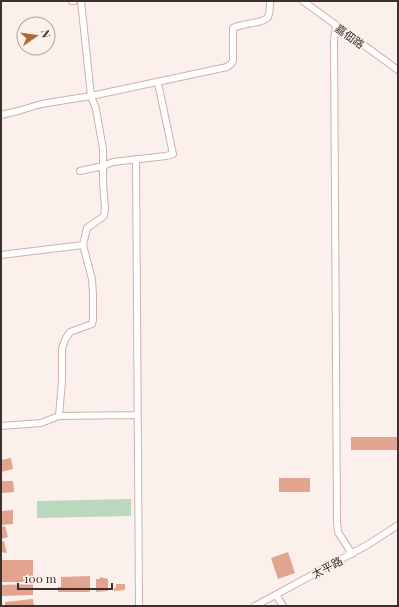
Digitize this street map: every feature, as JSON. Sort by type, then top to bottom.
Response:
[{"type":"street","points":[[59,416],[62,381],[62,348],[70,332],[92,324],[93,320],[94,301],[92,278],[83,245],[87,228],[104,216],[105,208],[103,149],[96,109],[91,96],[81,1]]},
{"type":"street","points":[[1,115],[18,112],[41,104],[158,83],[228,67],[232,61],[233,28],[241,24],[265,20],[269,16],[270,1]]},
{"type":"street","name":"嘉佃路","points":[[303,1],[398,70]]},
{"type":"street","points":[[336,25],[334,40],[337,521],[338,532],[352,554]]},
{"type":"street","points":[[80,171],[103,166],[112,162],[173,154],[158,83]]},
{"type":"street","points":[[136,159],[139,606]]},
{"type":"street","points":[[1,255],[83,245]]},
{"type":"street","points":[[1,426],[41,423],[59,416],[137,415]]},
{"type":"street","name":"太平路","points":[[255,606],[352,554],[398,525]]},
{"type":"street","points":[[276,594],[283,606]]},
{"type":"green space","points":[[131,499],[131,516],[37,518],[37,501]]},
{"type":"building","points":[[351,437],[398,437],[398,450],[351,450]]},
{"type":"building","points":[[11,458],[13,469],[1,472],[1,460]]},
{"type":"building","points":[[279,478],[310,478],[310,492],[279,492]]},
{"type":"building","points":[[1,481],[13,481],[14,492],[1,493]]},
{"type":"building","points":[[13,510],[13,524],[1,525],[1,511]]},
{"type":"building","points":[[5,526],[8,537],[1,539],[1,527]]},
{"type":"building","points":[[4,541],[7,553],[1,552],[1,542]]},
{"type":"building","points":[[288,552],[295,573],[278,579],[271,558]]},
{"type":"building","points":[[1,560],[33,560],[33,582],[1,582]]},
{"type":"building","points":[[90,576],[90,592],[58,592],[58,587],[61,587],[61,577]]},
{"type":"building","points":[[100,577],[108,579],[108,591],[96,592],[96,579],[100,579]]},
{"type":"building","points":[[33,584],[33,595],[1,596],[1,585]]},
{"type":"building","points":[[116,584],[125,584],[125,590],[114,591]]},
{"type":"building","points":[[33,599],[34,606],[5,606],[5,602]]}]
